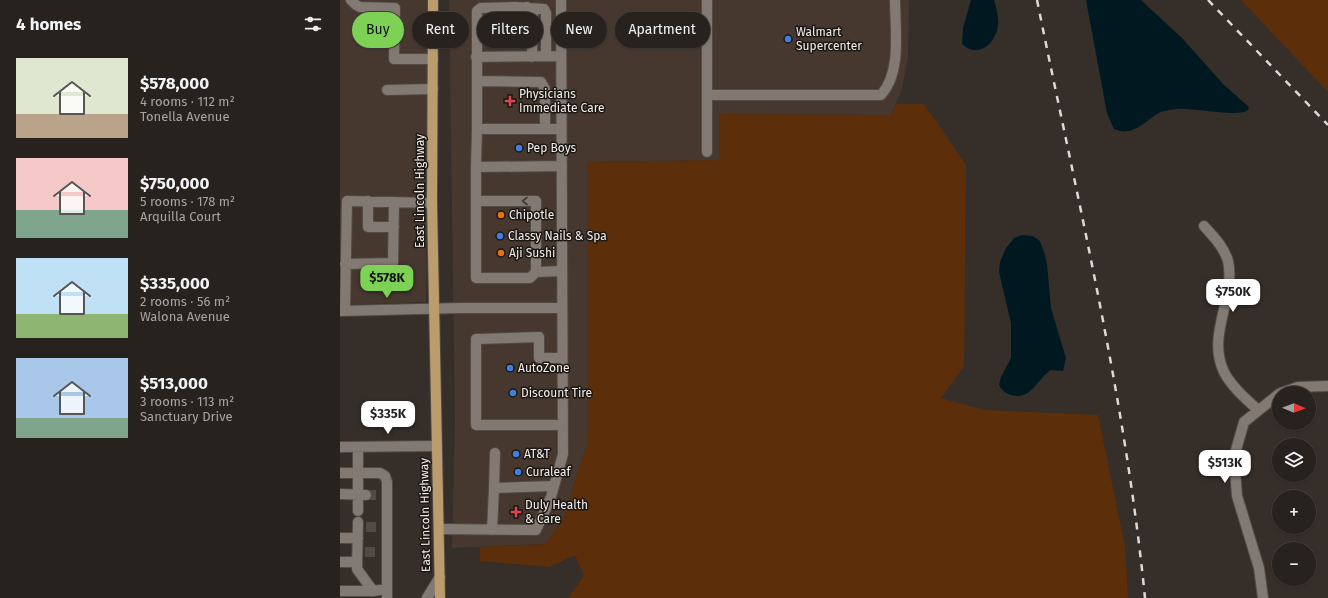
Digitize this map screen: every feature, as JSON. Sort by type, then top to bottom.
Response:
[{"type":"main road","name":"East Lincoln Highway","points":[[433,0],[432,203],[440,598]]},
{"type":"street","points":[[351,0],[356,6],[360,7],[395,8],[394,59],[433,59]]},
{"type":"street","points":[[439,529],[536,530],[551,497],[563,454],[561,425],[561,0]]},
{"type":"street","points":[[707,0],[707,152]]},
{"type":"street","points":[[707,95],[881,95],[887,88],[894,66],[896,0]]},
{"type":"street","points":[[537,56],[546,13],[544,9],[530,7],[481,8],[477,10],[476,278],[530,278],[536,272],[562,271]]},
{"type":"street","points":[[530,7],[527,11],[537,56]]},
{"type":"street","points":[[476,57],[561,56]]},
{"type":"street","points":[[476,81],[540,82],[545,90],[545,129]]},
{"type":"street","points":[[387,90],[433,89]]},
{"type":"street","points":[[477,129],[561,129]]},
{"type":"street","points":[[476,166],[562,166]]},
{"type":"street","points":[[432,203],[347,201],[343,310],[562,308]]},
{"type":"street","points":[[368,201],[368,227],[394,227]]},
{"type":"street","points":[[476,201],[536,201],[536,272]]},
{"type":"street","points":[[345,264],[393,263],[394,202]]},
{"type":"street","points":[[1204,226],[1219,243],[1228,260],[1228,288],[1220,319],[1218,354],[1224,372],[1240,393],[1258,410]]},
{"type":"street","points":[[356,264],[364,260],[393,259]]},
{"type":"street","points":[[561,425],[476,424],[476,338],[539,337],[539,358],[562,358]]},
{"type":"street","points":[[1316,386],[1328,386]]},
{"type":"street","points":[[1263,598],[1259,568],[1236,496],[1234,457],[1244,422],[1272,399]]},
{"type":"street","points":[[358,446],[358,473],[362,495],[358,511]]},
{"type":"street","points":[[340,447],[437,446]]},
{"type":"street","points":[[492,530],[495,452]]},
{"type":"street","points":[[340,473],[380,473],[385,476],[382,495],[382,552],[387,593],[373,591],[340,591]]},
{"type":"street","points":[[494,488],[553,486]]},
{"type":"street","points":[[340,494],[362,495]]},
{"type":"street","points":[[361,525],[358,538],[360,555],[357,569],[373,591]]},
{"type":"street","points":[[340,538],[358,538]]},
{"type":"street","points":[[340,562],[360,555]]},
{"type":"street","points":[[427,598],[440,577]]},
{"type":"street","points":[[340,586],[352,586],[360,591]]},
{"type":"street","points":[[340,595],[352,595],[360,591]]},
{"type":"shaded area","points":[[340,0],[429,0],[429,12],[412,12],[412,48],[429,48],[426,302],[340,305]]},
{"type":"shaded area","points":[[449,0],[909,0],[908,57],[902,89],[891,115],[719,114],[719,160],[587,162],[587,444],[563,520],[545,544],[452,548],[455,421],[450,48],[469,48],[469,12],[449,12]]},
{"type":"shaded area","points":[[1241,0],[1328,0],[1328,92]]},
{"type":"shaded area","points":[[896,104],[924,104],[966,165],[964,366],[941,398],[984,410],[1098,415],[1125,547],[1128,598],[568,598],[584,576],[575,555],[549,567],[480,561],[480,547],[545,544],[563,520],[587,444],[587,162],[719,160],[719,114],[891,115]]},
{"type":"water","points":[[971,0],[994,0],[998,15],[997,32],[994,38],[980,50],[968,48],[962,44],[963,28]]},
{"type":"water","points":[[1086,0],[1141,0],[1183,39],[1224,85],[1249,107],[1248,110],[1243,112],[1225,113],[1175,109],[1159,113],[1132,130],[1120,131],[1114,129],[1107,113]]},
{"type":"water","points":[[1022,235],[1033,236],[1040,241],[1044,252],[1047,264],[1051,308],[1066,358],[1063,371],[1051,370],[1029,392],[1018,396],[1007,393],[999,385],[1001,377],[1011,358],[1011,323],[999,272],[1000,262],[1006,248],[1014,238]]},
{"type":"tunnel","points":[[366,495],[377,495]]},
{"type":"tunnel","points":[[366,527],[377,527]]},
{"type":"tunnel","points":[[365,552],[377,552]]},
{"type":"railway","points":[[1037,0],[1113,372],[1136,522],[1145,598]]},
{"type":"railway","points":[[1208,0],[1328,125]]},
{"type":"place","name":"Walmart Supercenter","points":[[788,39]]},
{"type":"place","name":"Physicians Immediate Care","points":[[510,101]]},
{"type":"place","name":"Pep Boys","points":[[519,148]]},
{"type":"place","name":"Chipotle","points":[[501,215]]},
{"type":"place","name":"Classy Nails & Spa","points":[[500,236]]},
{"type":"place","name":"Aji Sushi","points":[[501,253]]},
{"type":"place","name":"AutoZone","points":[[510,368]]},
{"type":"place","name":"Discount Tire","points":[[513,393]]},
{"type":"place","name":"AT&T","points":[[516,454]]},
{"type":"place","name":"Curaleaf","points":[[518,472]]},
{"type":"place","name":"Duly Health & Care","points":[[516,512]]}]
